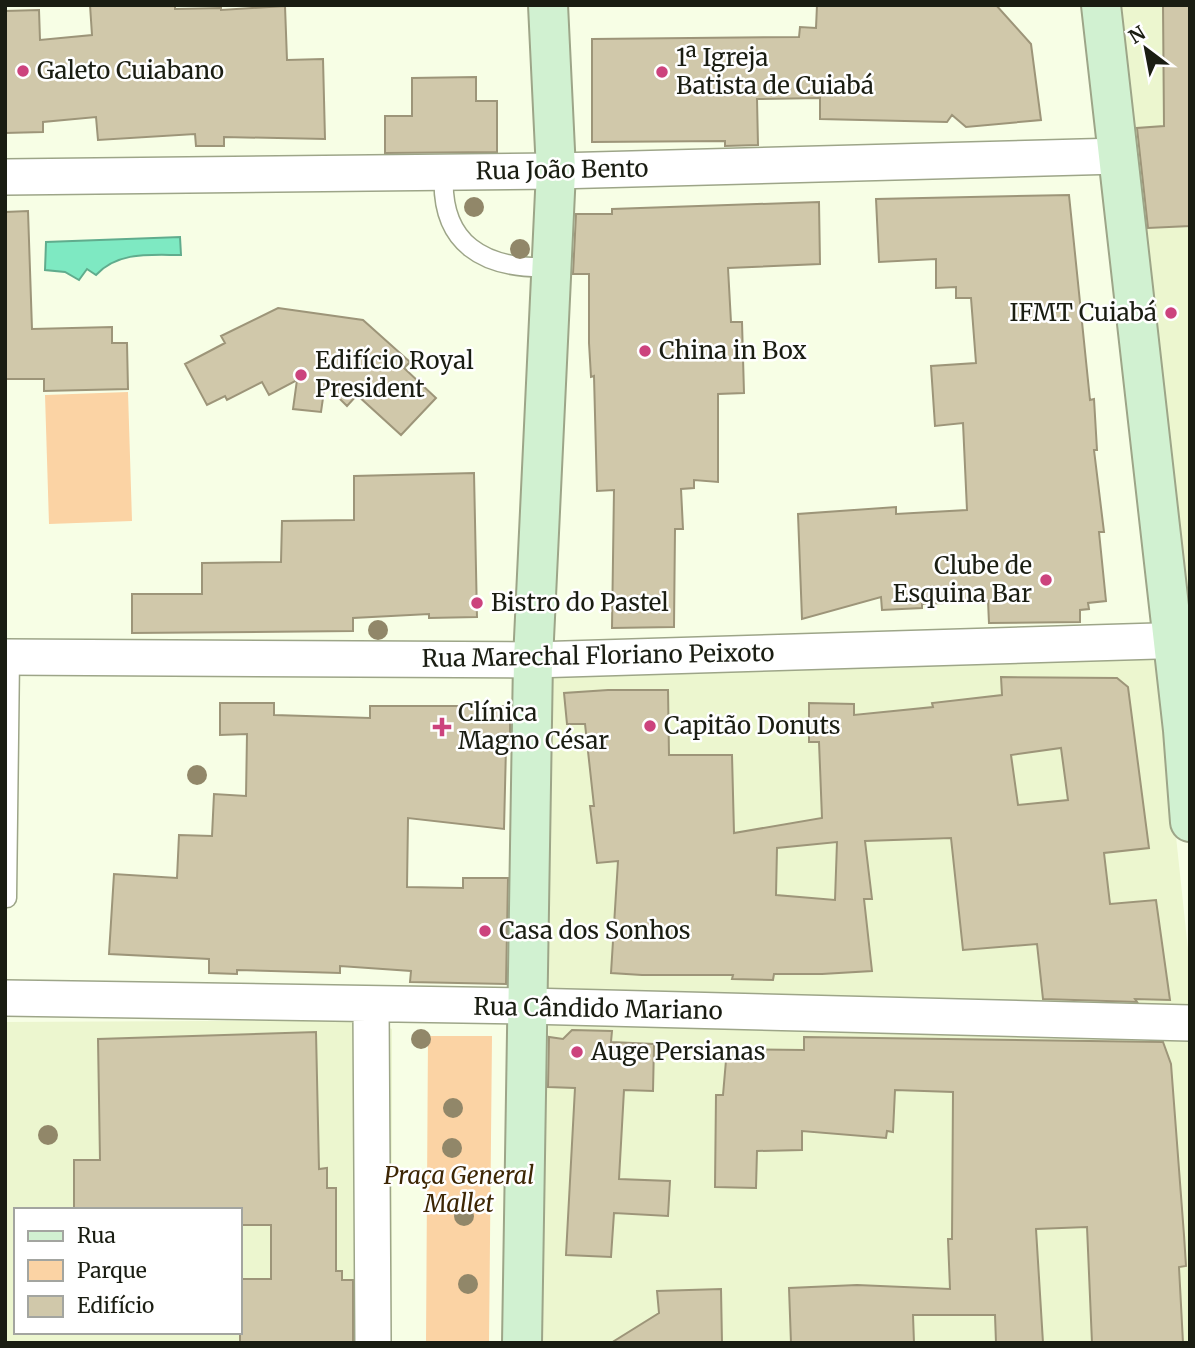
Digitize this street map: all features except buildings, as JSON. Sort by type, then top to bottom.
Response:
[{"type":"main road","points":[[522,1343],[533,660],[556,170],[548,5]]},
{"type":"main road","points":[[1101,5],[1181,640],[1182,730],[1190,822]]},
{"type":"street","name":"Rua João Bento","points":[[5,177],[556,170],[1119,156]]},
{"type":"street","name":"Rua Marechal Floriano Peixoto","points":[[7,657],[533,660],[1181,640]]},
{"type":"street","name":"Rua Cândido Mariano","points":[[5,998],[527,1006],[1190,1023]]},
{"type":"street","points":[[371,1005],[373,1343]]},
{"type":"lane","points":[[444,172],[443,192],[447,216],[473,249],[484,257],[512,266],[551,267]]},
{"type":"lane","points":[[7,657],[7,898]]},
{"type":"shaded area","name":"IFMT Cuiabá","points":[[1119,5],[1190,5],[1190,624]]},
{"type":"shaded area","points":[[180,237],[181,255],[125,258],[105,267],[96,275],[87,269],[79,280],[65,272],[45,270],[46,242]]},
{"type":"shaded area","points":[[1157,658],[1190,968],[1190,1015],[545,997],[549,672]]},
{"type":"shaded area","points":[[549,1019],[1190,1035],[1190,1343],[539,1343]]},
{"type":"shaded area","points":[[371,1020],[392,1029],[392,1343],[5,1343],[5,1022]]},
{"type":"green space","points":[[128,392],[132,521],[49,524],[45,395]]},
{"type":"green space","name":"Praça General Mallet","points":[[428,1036],[492,1036],[489,1343],[426,1343]]},
{"type":"place","name":"Galeto Cuiabano","points":[[23,71]]},
{"type":"place","name":"1ª Igreja Batista de Cuiabá","points":[[662,72]]},
{"type":"place","name":"IFMT Cuiabá","points":[[1171,313]]},
{"type":"place","name":"China in Box","points":[[645,351]]},
{"type":"place","name":"Edifício Royal President","points":[[301,375]]},
{"type":"place","name":"Clube de Esquina Bar","points":[[1046,580]]},
{"type":"place","name":"Bistro do Pastel","points":[[477,603]]},
{"type":"place","name":"Capitão Donuts","points":[[650,726]]},
{"type":"place","name":"Clínica Magno César","points":[[442,727]]},
{"type":"place","name":"Casa dos Sonhos","points":[[485,931]]},
{"type":"place","name":"Auge Persianas","points":[[577,1052]]}]
